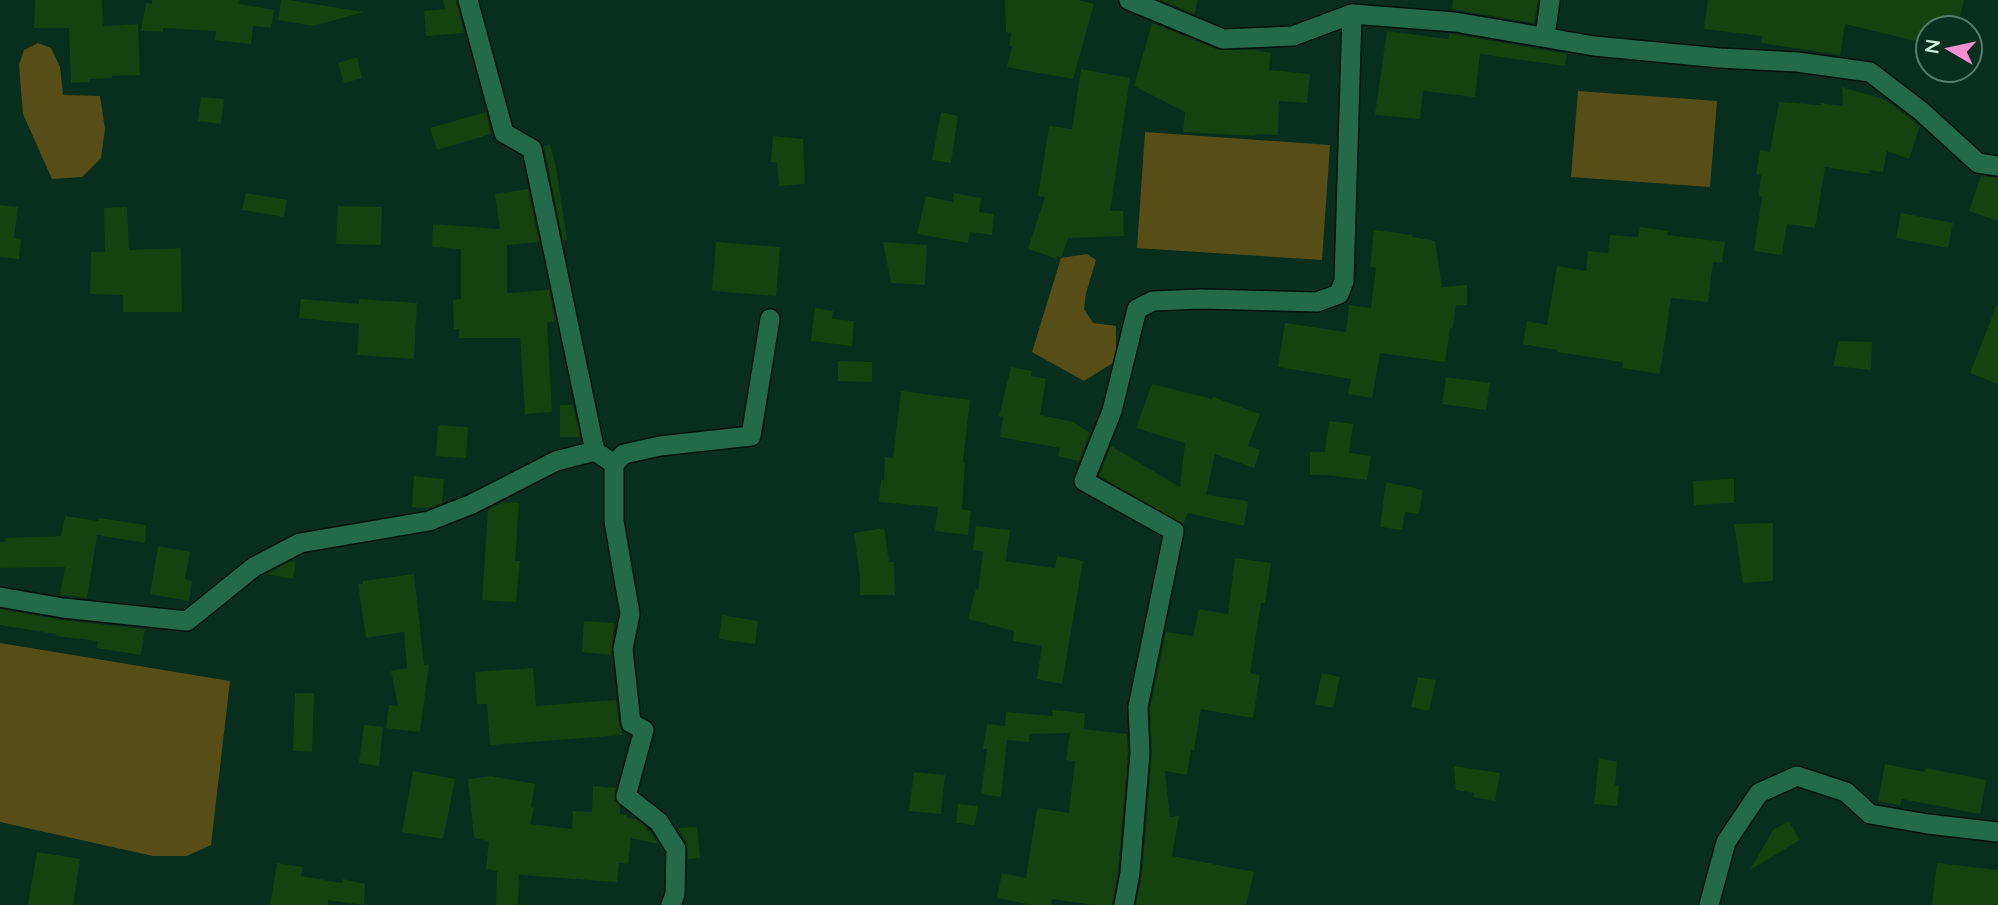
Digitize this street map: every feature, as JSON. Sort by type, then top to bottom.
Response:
[{"type":"street","points":[[468,0],[504,133],[532,149],[596,451],[614,464]]},
{"type":"street","points":[[1129,0],[1223,39],[1293,36],[1352,14],[1455,22],[1594,46],[1797,62],[1870,72],[1921,111],[1978,163],[1998,166]]},
{"type":"street","points":[[1545,37],[1550,0]]},
{"type":"street","points":[[1124,905],[1130,873],[1140,753],[1138,707],[1174,531],[1084,481],[1112,411],[1137,309],[1153,301],[1200,299],[1317,302],[1339,294],[1345,281],[1352,14]]},
{"type":"street","points":[[671,905],[675,894],[676,849],[659,822],[626,796],[644,730],[631,723],[623,649],[630,614],[614,521],[614,464],[624,454],[660,446],[751,436],[770,319]]},
{"type":"street","points":[[0,597],[63,608],[187,621],[254,567],[300,542],[429,521],[472,504],[556,461],[596,451]]},
{"type":"street","points":[[1709,905],[1726,842],[1759,793],[1797,776],[1846,792],[1871,814],[1998,832]]},
{"type":"shaded area","points":[[38,43],[51,48],[60,67],[63,95],[100,96],[105,129],[101,158],[82,177],[52,179],[23,114],[19,65],[24,50]]},
{"type":"shaded area","points":[[1578,91],[1717,101],[1710,187],[1571,177]]},
{"type":"shaded area","points":[[1145,132],[1330,145],[1322,260],[1137,248]]},
{"type":"shaded area","points":[[1087,254],[1096,260],[1084,309],[1093,323],[1116,326],[1116,361],[1084,381],[1032,352],[1061,258]]},
{"type":"shaded area","points":[[0,643],[230,681],[211,845],[187,856],[153,856],[0,822]]},
{"type":"building","points":[[35,0],[102,0],[103,26],[138,24],[140,75],[112,76],[71,83],[69,28],[34,28]]},
{"type":"building","points":[[152,0],[240,0],[239,4],[274,10],[271,28],[253,26],[251,44],[215,40],[216,31],[163,28],[163,32],[141,31],[146,3],[152,4]]},
{"type":"building","points":[[281,0],[364,12],[313,26],[278,20]]},
{"type":"building","points":[[443,0],[456,0],[464,33],[426,36],[424,11],[445,9]]},
{"type":"building","points":[[1005,0],[1078,0],[1094,4],[1073,79],[1007,67],[1012,46],[1009,46],[1011,33],[1006,32]]},
{"type":"building","points":[[1161,0],[1198,0],[1194,14]]},
{"type":"building","points":[[1453,0],[1538,0],[1534,23],[1452,9]]},
{"type":"building","points":[[1708,0],[1964,0],[1960,14],[1914,14],[1914,41],[1845,24],[1840,55],[1761,43],[1762,36],[1704,29]]},
{"type":"building","points":[[1152,23],[1219,50],[1256,50],[1271,53],[1269,70],[1310,74],[1307,103],[1279,101],[1278,135],[1183,132],[1185,112],[1134,86]]},
{"type":"building","points":[[1387,31],[1448,39],[1449,34],[1453,34],[1567,54],[1565,66],[1480,54],[1475,97],[1423,91],[1420,119],[1375,115]]},
{"type":"building","points":[[357,57],[362,78],[344,83],[338,63]]},
{"type":"building","points":[[1081,69],[1130,78],[1110,211],[1123,211],[1124,236],[1068,238],[1061,258],[1057,256],[1057,259],[1028,249],[1045,197],[1038,196],[1049,126],[1072,129]]},
{"type":"building","points":[[1842,87],[1886,100],[1920,126],[1909,159],[1887,151],[1883,172],[1870,170],[1869,174],[1825,167],[1815,228],[1787,224],[1782,255],[1754,251],[1762,197],[1759,196],[1761,175],[1756,174],[1760,150],[1770,152],[1779,102],[1843,106]]},
{"type":"building","points":[[201,97],[224,99],[221,124],[198,121]]},
{"type":"building","points":[[486,112],[491,134],[437,150],[430,128]]},
{"type":"building","points":[[941,112],[958,116],[951,163],[932,160]]},
{"type":"building","points":[[773,136],[803,139],[805,184],[779,186],[777,163],[771,162]]},
{"type":"building","points":[[550,144],[567,240],[563,240],[544,146]]},
{"type":"building","points":[[1981,176],[1998,178],[1998,221],[1969,211]]},
{"type":"building","points":[[528,189],[539,242],[507,245],[507,293],[549,290],[555,321],[547,323],[552,412],[525,414],[520,338],[459,338],[459,329],[454,329],[453,300],[461,299],[461,249],[432,247],[433,224],[500,229],[495,194]]},
{"type":"building","points":[[246,193],[287,200],[284,217],[242,210]]},
{"type":"building","points":[[954,193],[981,198],[979,212],[994,214],[992,235],[970,232],[968,243],[917,234],[926,196],[953,202]]},
{"type":"building","points":[[0,205],[18,207],[14,238],[21,239],[19,259],[0,257]]},
{"type":"building","points":[[338,206],[382,207],[381,245],[336,244]]},
{"type":"building","points":[[127,207],[129,250],[181,248],[182,312],[123,312],[123,295],[90,294],[91,252],[105,252],[104,208]]},
{"type":"building","points":[[1901,213],[1953,223],[1948,248],[1896,238]]},
{"type":"building","points":[[1640,227],[1668,231],[1667,235],[1725,242],[1722,263],[1713,262],[1708,302],[1671,298],[1660,374],[1622,368],[1623,362],[1523,344],[1527,321],[1547,325],[1557,266],[1586,271],[1588,251],[1608,253],[1610,235],[1638,237]]},
{"type":"building","points":[[1374,230],[1435,241],[1442,287],[1467,285],[1467,305],[1456,305],[1445,362],[1380,353],[1372,398],[1348,394],[1351,379],[1278,367],[1285,323],[1346,332],[1349,305],[1371,308],[1376,268],[1370,267]]},
{"type":"building","points":[[716,242],[780,247],[776,296],[712,291]]},
{"type":"building","points":[[883,242],[927,245],[925,285],[891,283]]},
{"type":"building","points":[[301,299],[359,304],[359,299],[417,303],[414,359],[357,355],[359,324],[299,318]]},
{"type":"building","points":[[1998,305],[1998,384],[1970,373]]},
{"type":"building","points":[[815,308],[833,311],[832,319],[854,321],[852,346],[811,341]]},
{"type":"building","points":[[1839,341],[1872,342],[1871,370],[1833,366]]},
{"type":"building","points":[[838,361],[872,362],[872,382],[838,381]]},
{"type":"building","points":[[1011,367],[1032,371],[1031,376],[1046,379],[1040,415],[1073,422],[1090,433],[1079,461],[1058,456],[1060,448],[1000,437],[1003,417],[999,416]]},
{"type":"building","points":[[1446,377],[1490,383],[1486,410],[1442,404]]},
{"type":"building","points":[[1152,384],[1212,399],[1213,397],[1260,414],[1248,446],[1260,450],[1254,468],[1215,454],[1206,495],[1248,501],[1244,526],[1188,513],[1183,524],[1099,476],[1111,446],[1180,487],[1185,443],[1136,428]]},
{"type":"building","points":[[901,391],[970,400],[963,462],[962,509],[971,511],[968,535],[935,531],[938,507],[879,502],[885,457],[893,458]]},
{"type":"building","points":[[560,405],[573,405],[580,437],[560,437]]},
{"type":"building","points":[[1329,421],[1353,424],[1349,453],[1371,456],[1367,480],[1310,475],[1310,452],[1325,452]]},
{"type":"building","points":[[438,425],[468,427],[466,458],[436,456]]},
{"type":"building","points":[[414,476],[444,479],[442,503],[427,508],[412,507]]},
{"type":"building","points":[[1734,479],[1734,503],[1694,505],[1693,481]]},
{"type":"building","points":[[1386,482],[1423,490],[1419,514],[1405,512],[1402,530],[1380,527]]},
{"type":"building","points":[[503,502],[519,503],[515,561],[520,561],[516,602],[482,600],[488,510]]},
{"type":"building","points":[[65,516],[146,525],[145,543],[97,535],[87,598],[60,595],[65,567],[0,568],[0,542],[6,542],[5,538],[61,536]]},
{"type":"building","points":[[1773,523],[1773,581],[1743,583],[1734,524]]},
{"type":"building","points":[[976,526],[1010,530],[1006,561],[1055,568],[1057,556],[1083,561],[1062,684],[1037,679],[1042,646],[1013,641],[1014,631],[968,619],[976,589],[978,590],[983,552],[973,550]]},
{"type":"building","points":[[884,528],[889,562],[894,562],[895,595],[860,595],[854,533]]},
{"type":"building","points":[[158,546],[190,552],[185,579],[192,581],[189,601],[150,594]]},
{"type":"building","points":[[1235,558],[1271,563],[1265,603],[1261,603],[1250,673],[1260,675],[1253,718],[1201,709],[1187,775],[1165,771],[1170,817],[1179,816],[1172,856],[1254,872],[1246,905],[1136,905],[1142,874],[1152,754],[1150,708],[1166,632],[1193,636],[1199,609],[1228,614]]},
{"type":"building","points":[[291,561],[296,562],[293,579],[267,574]]},
{"type":"building","points":[[414,574],[424,665],[429,664],[420,732],[386,728],[389,705],[398,706],[391,671],[407,668],[404,632],[366,638],[358,584]]},
{"type":"building","points":[[0,609],[62,620],[145,629],[141,655],[97,648],[98,641],[0,625]]},
{"type":"building","points":[[722,615],[758,621],[755,644],[719,639]]},
{"type":"building","points":[[584,621],[614,623],[611,655],[582,652]]},
{"type":"building","points":[[533,668],[536,706],[616,700],[623,735],[490,745],[487,704],[477,704],[475,672]]},
{"type":"building","points":[[1322,673],[1340,677],[1333,708],[1315,704]]},
{"type":"building","points":[[1418,677],[1436,680],[1429,711],[1411,707]]},
{"type":"building","points":[[295,693],[314,693],[312,752],[293,751]]},
{"type":"building","points":[[1052,710],[1085,713],[1084,729],[1127,734],[1128,753],[1118,871],[1112,905],[1052,899],[1051,905],[1032,905],[997,898],[1002,873],[1026,878],[1037,808],[1069,813],[1075,761],[1066,760],[1070,733],[1029,734],[1029,742],[1007,740],[1001,797],[981,794],[987,749],[983,749],[987,724],[1005,726],[1006,712],[1053,716]]},
{"type":"building","points":[[364,725],[383,727],[379,766],[359,763]]},
{"type":"building","points":[[1599,759],[1617,761],[1617,806],[1594,804]]},
{"type":"building","points":[[1885,764],[1925,772],[1926,768],[1986,780],[1980,814],[1902,799],[1900,805],[1878,801]]},
{"type":"building","points":[[1454,766],[1500,773],[1495,801],[1473,797],[1474,793],[1456,790]]},
{"type":"building","points":[[413,771],[455,779],[443,839],[402,832]]},
{"type":"building","points":[[914,772],[945,775],[941,814],[909,811]]},
{"type":"building","points":[[491,776],[535,784],[530,824],[572,829],[573,811],[592,812],[593,786],[616,788],[614,799],[620,807],[620,814],[636,819],[647,828],[646,831],[650,831],[658,844],[631,838],[628,864],[619,863],[617,882],[519,875],[518,905],[496,905],[497,871],[486,869],[489,841],[474,838],[468,779]]},
{"type":"building","points":[[958,804],[978,806],[975,825],[956,823]]},
{"type":"building","points":[[1789,821],[1800,840],[1750,870],[1773,830]]},
{"type":"building","points":[[697,827],[700,858],[688,859],[687,843],[678,828]]},
{"type":"building","points":[[37,852],[80,859],[73,905],[28,905]]},
{"type":"building","points":[[277,863],[303,867],[301,876],[342,883],[343,879],[365,884],[364,905],[328,900],[328,905],[270,905]]},
{"type":"building","points":[[1937,863],[1998,870],[1998,905],[1932,905]]}]
